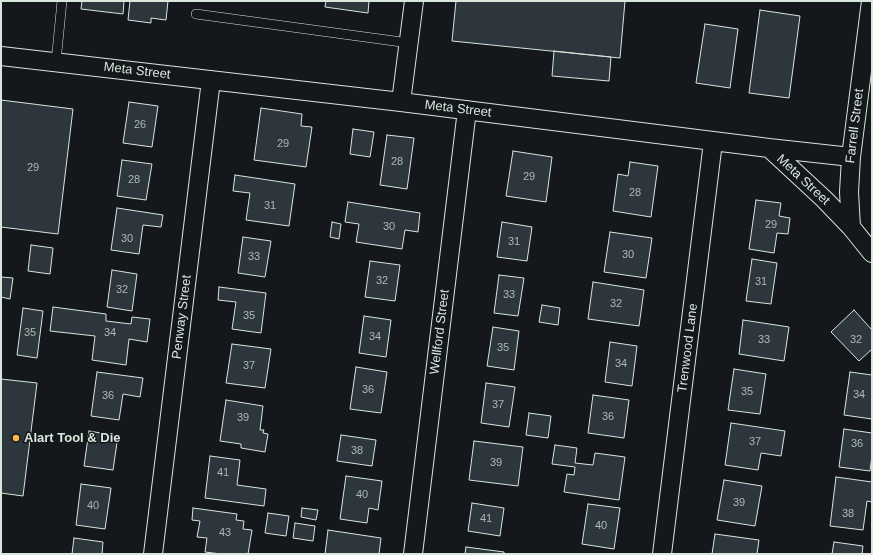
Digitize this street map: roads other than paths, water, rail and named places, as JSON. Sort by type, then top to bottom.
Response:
[{"type":"street","points":[[401,102],[414,1]]},
{"type":"street","name":"Farrell Street","points":[[851,227],[849,192],[851,158],[863,91],[872,1]]},
{"type":"street","name":"Meta Street","points":[[1,56],[401,102],[769,148],[806,181],[851,227],[872,253]]},
{"type":"street","name":"Penway Street","points":[[153,554],[211,80]]},
{"type":"street","name":"Wellford Street","points":[[413,554],[466,110]]},
{"type":"street","name":"Trenwood Lane","points":[[662,554],[713,142]]},
{"type":"street","points":[[769,148],[851,158]]},
{"type":"lane","points":[[56,62],[62,1]]},
{"type":"lane","points":[[196,14],[408,43]]},
{"type":"place","name":"Alart Tool & Die","points":[[16,438]]}]
